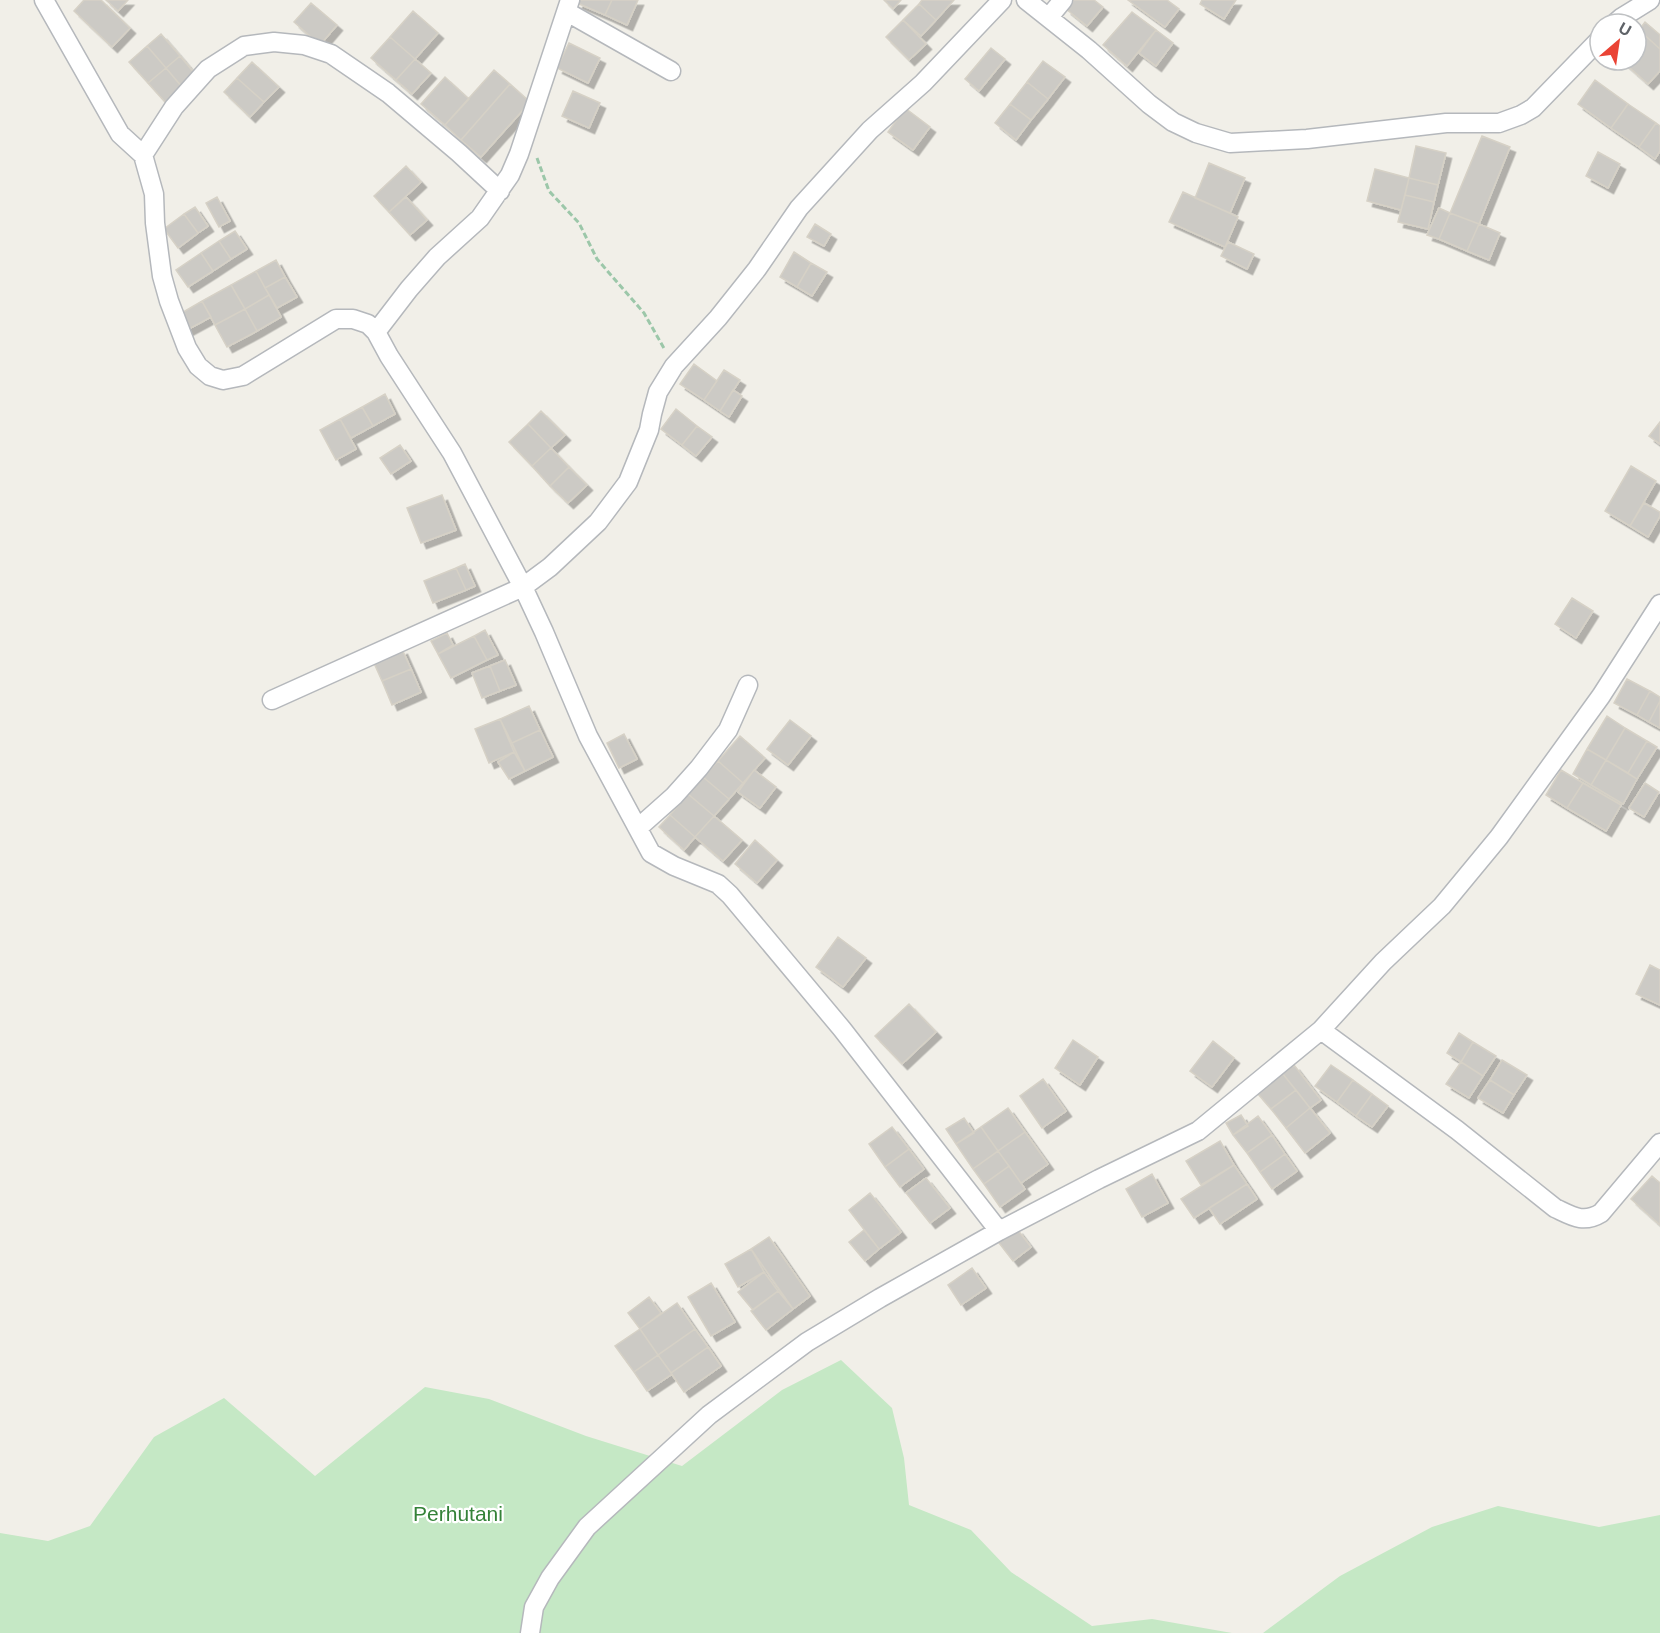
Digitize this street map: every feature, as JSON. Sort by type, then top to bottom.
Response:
[{"type":"street","points":[[44,0],[120,134],[143,155],[154,194],[155,223],[162,276],[187,348],[198,366],[210,376],[223,380],[243,376],[336,319],[353,319],[368,324],[376,332],[452,453],[544,632],[588,736],[651,854],[682,870],[718,884],[730,895],[842,1029],[999,1232]]},
{"type":"street","points":[[272,700],[522,587],[550,567],[598,522],[628,482],[649,430],[658,392],[674,366],[718,318],[757,269],[799,208],[870,130],[923,83],[1002,0]]},
{"type":"street","points":[[1026,0],[1173,122],[1196,133],[1230,143],[1307,139],[1446,123],[1498,123],[1533,108],[1588,51]]},
{"type":"street","points":[[1049,17],[1063,0]]},
{"type":"street","points":[[1631,12],[1650,0]]},
{"type":"street","points":[[376,332],[437,257],[480,218],[510,175],[568,6],[671,72]]},
{"type":"street","points":[[143,155],[174,107],[208,69],[244,46],[274,42],[304,45],[332,54],[388,93],[500,191]]},
{"type":"street","points":[[530,1633],[534,1607],[550,1578],[587,1527],[709,1415],[816,1337],[880,1298],[1099,1179],[1198,1131],[1321,1030],[1383,962],[1442,906],[1499,837],[1601,696],[1660,604]]},
{"type":"street","points":[[638,828],[674,796],[699,768],[728,730],[748,685]]},
{"type":"street","points":[[1321,1030],[1457,1130],[1555,1208],[1572,1217],[1593,1218],[1601,1213],[1660,1143]]},
{"type":"path","points":[[527,128],[549,191],[579,223],[597,259],[644,313],[674,366]]},
{"type":"green space","name":"Perhutani","points":[[841,1360],[892,1408],[904,1458],[909,1505],[971,1530],[1011,1572],[1092,1626],[1152,1619],[1232,1633],[0,1633],[0,1533],[48,1541],[90,1526],[154,1437],[224,1398],[315,1476],[425,1387],[489,1399],[586,1436],[682,1466],[782,1390]]},
{"type":"green space","points":[[1498,1506],[1599,1527],[1660,1515],[1660,1633],[1263,1633],[1340,1576],[1432,1527]]},
{"type":"building","points":[[84,0],[101,0],[130,28],[112,47],[74,11]]},
{"type":"building","points":[[106,0],[128,0],[118,11]]},
{"type":"building","points":[[578,0],[612,0],[605,15],[577,3]]},
{"type":"building","points":[[612,0],[638,0],[627,25],[605,15]]},
{"type":"building","points":[[884,0],[901,0],[893,9]]},
{"type":"building","points":[[922,0],[954,0],[936,20],[919,4]]},
{"type":"building","points":[[1074,0],[1094,0],[1103,7],[1087,26],[1066,9]]},
{"type":"building","points":[[1128,0],[1167,0],[1179,9],[1165,27]]},
{"type":"building","points":[[1202,0],[1236,0],[1224,19],[1200,4]]},
{"type":"building","points":[[311,3],[337,25],[320,45],[294,22]]},
{"type":"building","points":[[919,4],[936,20],[921,36],[903,20]]},
{"type":"building","points":[[413,11],[438,33],[415,59],[390,37]]},
{"type":"building","points":[[1132,12],[1156,30],[1127,66],[1103,45]]},
{"type":"building","points":[[903,20],[926,44],[909,60],[886,37]]},
{"type":"building","points":[[1648,25],[1660,35],[1660,49],[1648,38]]},
{"type":"building","points":[[1156,30],[1173,43],[1156,66],[1139,53]]},
{"type":"building","points":[[161,34],[180,56],[166,68],[147,46]]},
{"type":"building","points":[[390,37],[415,59],[396,80],[371,58]]},
{"type":"building","points":[[1648,38],[1660,49],[1660,71],[1648,84],[1634,72],[1648,72]]},
{"type":"building","points":[[569,43],[600,58],[588,83],[557,68]]},
{"type":"building","points":[[147,46],[166,68],[148,83],[129,62]]},
{"type":"building","points":[[991,48],[1005,59],[979,91],[965,79]]},
{"type":"building","points":[[180,56],[196,75],[182,87],[166,68]]},
{"type":"building","points":[[415,59],[431,73],[412,94],[396,80]]},
{"type":"building","points":[[1043,61],[1065,77],[1048,99],[1027,82]]},
{"type":"building","points":[[252,62],[279,87],[264,102],[237,78]]},
{"type":"building","points":[[166,68],[182,87],[165,102],[148,83]]},
{"type":"building","points":[[494,70],[510,84],[461,140],[445,125]]},
{"type":"building","points":[[445,77],[469,99],[445,125],[421,104]]},
{"type":"building","points":[[237,78],[264,102],[250,117],[224,92]]},
{"type":"building","points":[[1595,80],[1628,104],[1611,128],[1578,104]]},
{"type":"building","points":[[1027,82],[1048,99],[1031,120],[1010,104]]},
{"type":"building","points":[[510,84],[530,102],[481,157],[461,140]]},
{"type":"building","points":[[573,91],[600,103],[589,128],[562,116]]},
{"type":"building","points":[[1010,104],[1031,120],[1016,140],[995,123]]},
{"type":"building","points":[[1628,104],[1656,123],[1639,147],[1611,128]]},
{"type":"building","points":[[905,108],[930,127],[913,150],[888,132]]},
{"type":"building","points":[[1656,123],[1660,126],[1660,151],[1655,159],[1639,147]]},
{"type":"building","points":[[1482,136],[1510,147],[1479,224],[1450,213]]},
{"type":"building","points":[[1416,146],[1446,153],[1438,185],[1409,178]]},
{"type":"building","points":[[1598,152],[1620,164],[1608,188],[1586,176]]},
{"type":"building","points":[[1209,163],[1245,178],[1230,213],[1195,198]]},
{"type":"building","points":[[406,166],[421,182],[389,212],[374,196]]},
{"type":"building","points":[[1375,169],[1409,178],[1401,210],[1367,201]]},
{"type":"building","points":[[1409,178],[1438,185],[1434,202],[1405,195]]},
{"type":"building","points":[[1183,192],[1238,217],[1225,247],[1169,222]]},
{"type":"building","points":[[1405,195],[1434,202],[1428,229],[1398,222]]},
{"type":"building","points":[[217,197],[230,221],[219,227],[206,203]]},
{"type":"building","points":[[406,197],[427,220],[410,235],[389,212]]},
{"type":"building","points":[[195,207],[208,226],[198,233],[184,214]]},
{"type":"building","points":[[1439,208],[1450,213],[1439,239],[1427,235]]},
{"type":"building","points":[[1450,213],[1479,224],[1467,251],[1439,239]]},
{"type":"building","points":[[184,214],[198,233],[178,248],[164,229]]},
{"type":"building","points":[[815,224],[831,234],[824,246],[807,237]]},
{"type":"building","points":[[1479,224],[1500,233],[1489,260],[1467,251]]},
{"type":"building","points":[[235,231],[247,249],[231,259],[219,241]]},
{"type":"building","points":[[219,241],[231,259],[213,271],[201,253]]},
{"type":"building","points":[[1228,242],[1254,254],[1247,269],[1221,256]]},
{"type":"building","points":[[794,252],[811,263],[797,287],[780,277]]},
{"type":"building","points":[[201,253],[213,271],[188,287],[176,270]]},
{"type":"building","points":[[276,260],[285,277],[265,288],[256,271]]},
{"type":"building","points":[[811,263],[827,272],[812,296],[797,287]]},
{"type":"building","points":[[256,271],[269,295],[245,309],[231,285]]},
{"type":"building","points":[[285,277],[297,297],[277,308],[265,288]]},
{"type":"building","points":[[231,285],[245,309],[215,325],[202,301]]},
{"type":"building","points":[[269,295],[281,317],[257,331],[245,309]]},
{"type":"building","points":[[202,301],[211,317],[187,330],[178,315]]},
{"type":"building","points":[[245,309],[257,331],[227,347],[215,325]]},
{"type":"building","points":[[694,364],[717,381],[704,400],[680,384]]},
{"type":"building","points":[[724,370],[740,380],[720,411],[704,400]]},
{"type":"building","points":[[733,390],[742,396],[729,417],[720,411]]},
{"type":"building","points":[[385,394],[395,414],[373,426],[362,407]]},
{"type":"building","points":[[362,407],[373,426],[351,438],[340,419]]},
{"type":"building","points":[[676,409],[697,426],[682,445],[661,429]]},
{"type":"building","points":[[541,411],[565,435],[551,448],[528,424]]},
{"type":"building","points":[[340,419],[356,449],[336,460],[320,430]]},
{"type":"building","points":[[1660,422],[1660,444],[1649,436]]},
{"type":"building","points":[[528,424],[551,448],[532,466],[509,442]]},
{"type":"building","points":[[697,426],[712,437],[696,456],[682,445]]},
{"type":"building","points":[[400,445],[411,461],[391,474],[380,458]]},
{"type":"building","points":[[551,448],[569,467],[550,486],[532,466]]},
{"type":"building","points":[[1631,466],[1656,481],[1630,526],[1605,511]]},
{"type":"building","points":[[569,467],[587,485],[568,503],[550,486]]},
{"type":"building","points":[[442,495],[456,530],[421,543],[407,508]]},
{"type":"building","points":[[1644,503],[1660,512],[1648,537],[1630,526]]},
{"type":"building","points":[[465,564],[475,586],[466,590],[456,568]]},
{"type":"building","points":[[456,568],[466,590],[433,603],[424,581]]},
{"type":"building","points":[[1572,598],[1593,611],[1576,638],[1555,624]]},
{"type":"building","points":[[485,630],[498,655],[487,660],[474,636]]},
{"type":"building","points":[[447,633],[453,645],[438,654],[431,641]]},
{"type":"building","points":[[474,636],[487,660],[451,678],[438,654]]},
{"type":"building","points":[[402,649],[411,669],[382,681],[373,661]]},
{"type":"building","points":[[505,660],[516,685],[500,691],[490,666]]},
{"type":"building","points":[[490,666],[500,691],[482,698],[472,673]]},
{"type":"building","points":[[411,669],[421,692],[392,705],[382,681]]},
{"type":"building","points":[[1627,679],[1650,691],[1637,715],[1614,703]]},
{"type":"building","points":[[1650,691],[1660,697],[1660,701],[1649,722],[1637,715]]},
{"type":"building","points":[[1660,701],[1660,728],[1649,722]]},
{"type":"building","points":[[529,706],[540,730],[512,743],[500,719]]},
{"type":"building","points":[[1607,716],[1625,728],[1606,760],[1587,749]]},
{"type":"building","points":[[500,719],[514,752],[489,763],[475,729]]},
{"type":"building","points":[[790,720],[811,736],[788,765],[767,749]]},
{"type":"building","points":[[1625,728],[1647,741],[1628,773],[1606,760]]},
{"type":"building","points":[[540,730],[553,757],[525,771],[512,743]]},
{"type":"building","points":[[624,734],[637,759],[619,768],[607,743]]},
{"type":"building","points":[[740,736],[765,758],[743,783],[718,761]]},
{"type":"building","points":[[1647,741],[1657,747],[1637,779],[1628,773]]},
{"type":"building","points":[[1587,749],[1606,760],[1591,785],[1573,774]]},
{"type":"building","points":[[514,752],[525,771],[509,779],[498,762]]},
{"type":"building","points":[[1606,760],[1637,779],[1623,804],[1591,785]]},
{"type":"building","points":[[718,761],[743,783],[729,799],[703,777]]},
{"type":"building","points":[[754,770],[776,787],[760,808],[738,792]]},
{"type":"building","points":[[1561,770],[1583,783],[1567,808],[1546,795]]},
{"type":"building","points":[[703,777],[729,799],[714,816],[688,794]]},
{"type":"building","points":[[1583,783],[1621,805],[1606,831],[1567,808]]},
{"type":"building","points":[[1645,783],[1659,792],[1644,817],[1629,808]]},
{"type":"building","points":[[688,794],[714,816],[695,837],[670,815]]},
{"type":"building","points":[[670,815],[695,837],[684,850],[659,827]]},
{"type":"building","points":[[714,816],[742,840],[723,861],[695,837]]},
{"type":"building","points":[[755,840],[777,860],[757,883],[735,864]]},
{"type":"building","points":[[838,937],[866,958],[843,987],[816,967]]},
{"type":"building","points":[[1650,965],[1660,970],[1660,1005],[1636,994]]},
{"type":"building","points":[[909,1004],[936,1032],[902,1064],[875,1036]]},
{"type":"building","points":[[1459,1033],[1473,1042],[1461,1062],[1447,1053]]},
{"type":"building","points":[[1073,1040],[1098,1057],[1080,1085],[1055,1068]]},
{"type":"building","points":[[1213,1041],[1234,1058],[1212,1087],[1190,1071]]},
{"type":"building","points":[[1473,1042],[1496,1056],[1483,1076],[1461,1062]]},
{"type":"building","points":[[1502,1060],[1527,1075],[1514,1095],[1490,1080]]},
{"type":"building","points":[[1461,1062],[1483,1076],[1469,1098],[1446,1084]]},
{"type":"building","points":[[1294,1065],[1321,1100],[1310,1108],[1283,1074]]},
{"type":"building","points":[[1331,1065],[1353,1080],[1337,1102],[1315,1086]]},
{"type":"building","points":[[1283,1074],[1296,1090],[1271,1109],[1258,1094]]},
{"type":"building","points":[[1043,1079],[1066,1111],[1042,1128],[1020,1096]]},
{"type":"building","points":[[1353,1080],[1372,1094],[1356,1116],[1337,1102]]},
{"type":"building","points":[[1490,1080],[1514,1095],[1503,1113],[1478,1098]]},
{"type":"building","points":[[1296,1090],[1310,1108],[1286,1128],[1271,1109]]},
{"type":"building","points":[[1372,1094],[1388,1106],[1372,1127],[1356,1116]]},
{"type":"building","points":[[1008,1108],[1025,1132],[998,1151],[981,1127]]},
{"type":"building","points":[[1310,1108],[1330,1133],[1305,1153],[1286,1128]]},
{"type":"building","points":[[1241,1115],[1248,1126],[1233,1135],[1226,1123]]},
{"type":"building","points":[[1258,1116],[1272,1135],[1247,1153],[1233,1135]]},
{"type":"building","points":[[964,1118],[974,1133],[956,1144],[946,1129]]},
{"type":"building","points":[[892,1127],[909,1149],[885,1167],[869,1144]]},
{"type":"building","points":[[981,1127],[998,1151],[973,1169],[956,1144]]},
{"type":"building","points":[[1025,1132],[1048,1164],[1021,1183],[998,1151]]},
{"type":"building","points":[[1272,1135],[1285,1154],[1260,1172],[1247,1153]]},
{"type":"building","points":[[1220,1141],[1234,1165],[1201,1185],[1186,1161]]},
{"type":"building","points":[[909,1149],[924,1169],[900,1187],[885,1167]]},
{"type":"building","points":[[998,1151],[1009,1166],[984,1184],[973,1169]]},
{"type":"building","points":[[1285,1154],[1297,1171],[1272,1189],[1260,1172]]},
{"type":"building","points":[[1234,1165],[1247,1184],[1194,1218],[1181,1199]]},
{"type":"building","points":[[1009,1166],[1025,1189],[1000,1207],[984,1184]]},
{"type":"building","points":[[1152,1174],[1168,1203],[1142,1217],[1126,1189]]},
{"type":"building","points":[[1652,1176],[1660,1183],[1660,1225],[1631,1199]]},
{"type":"building","points":[[926,1178],[950,1208],[930,1223],[906,1193]]},
{"type":"building","points":[[1247,1184],[1257,1199],[1220,1224],[1209,1208]]},
{"type":"building","points":[[870,1193],[901,1232],[879,1249],[849,1210]]},
{"type":"building","points":[[1017,1229],[1031,1247],[1013,1261],[999,1243]]},
{"type":"building","points":[[864,1230],[879,1249],[865,1261],[849,1242]]},
{"type":"building","points":[[769,1237],[810,1296],[793,1309],[751,1249]]},
{"type":"building","points":[[751,1249],[764,1272],[738,1287],[725,1264]]},
{"type":"building","points":[[972,1268],[986,1288],[961,1305],[948,1285]]},
{"type":"building","points":[[764,1272],[778,1291],[753,1310],[738,1292]]},
{"type":"building","points":[[711,1283],[735,1322],[711,1336],[688,1297]]},
{"type":"building","points":[[778,1291],[793,1309],[766,1330],[751,1311]]},
{"type":"building","points":[[649,1297],[661,1313],[640,1329],[628,1313]]},
{"type":"building","points":[[677,1303],[695,1329],[658,1355],[640,1329]]},
{"type":"building","points":[[640,1329],[658,1355],[634,1372],[615,1346]]},
{"type":"building","points":[[695,1329],[708,1347],[671,1373],[658,1355]]},
{"type":"building","points":[[708,1347],[721,1366],[684,1392],[671,1373]]},
{"type":"building","points":[[658,1355],[672,1374],[647,1391],[634,1372]]}]
